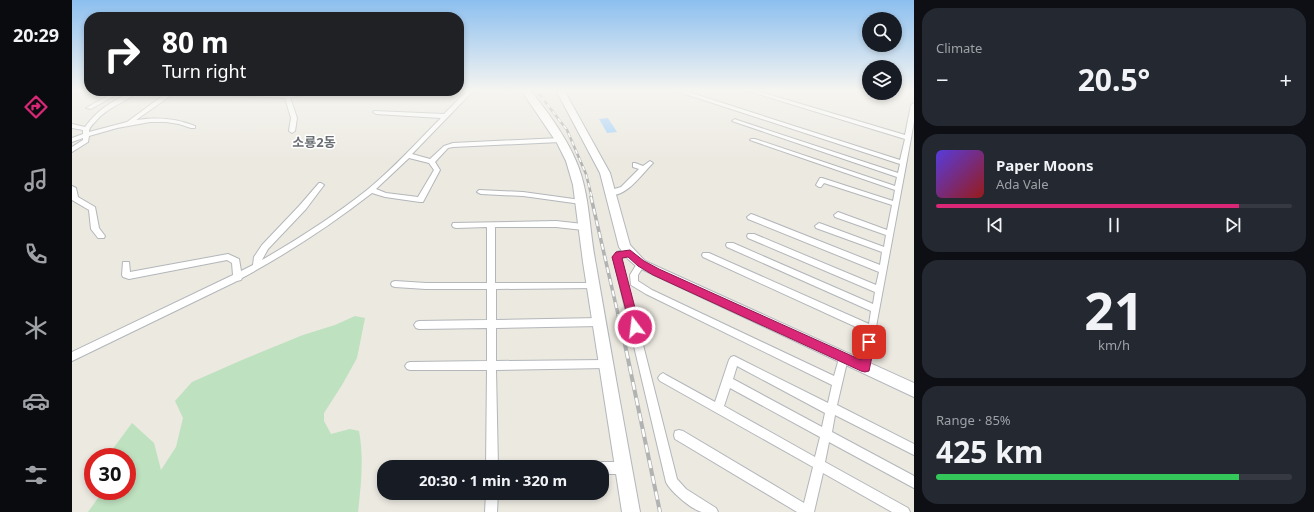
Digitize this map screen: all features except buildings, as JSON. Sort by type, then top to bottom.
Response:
[{"type":"street","points":[[72,150],[86,141],[86,132],[98,114]]},
{"type":"street","points":[[128,123],[141,114]]},
{"type":"street","points":[[292,131],[294,118],[293,114]]},
{"type":"street","points":[[409,114],[446,116]]},
{"type":"street","points":[[543,114],[560,140],[571,161],[581,202],[583,227],[631,512]]},
{"type":"street","points":[[573,114],[605,173],[625,247],[641,264],[914,390]]},
{"type":"street","points":[[750,114],[903,163]]},
{"type":"street","points":[[828,114],[908,138]]},
{"type":"street","points":[[865,367],[912,114]]},
{"type":"street","points":[[72,357],[238,278],[303,240],[371,190],[446,116]]},
{"type":"street","points":[[72,140],[86,132],[128,123],[152,120],[180,122],[193,127]]},
{"type":"street","points":[[735,121],[901,176]]},
{"type":"street","points":[[72,126],[86,132]]},
{"type":"street","points":[[431,162],[446,147],[453,145],[560,140]]},
{"type":"street","points":[[753,140],[898,190]]},
{"type":"street","points":[[371,190],[384,195],[420,200],[437,170],[431,162],[407,155]]},
{"type":"street","points":[[611,193],[623,189],[650,163]]},
{"type":"street","points":[[635,165],[644,169]]},
{"type":"street","points":[[819,185],[822,180],[895,204]]},
{"type":"street","points":[[257,266],[258,257],[265,247],[303,207],[321,185]]},
{"type":"street","points":[[72,188],[75,198],[92,209],[95,229],[101,236]]},
{"type":"street","points":[[481,192],[523,194],[581,202]]},
{"type":"street","points":[[838,215],[890,234]]},
{"type":"street","points":[[751,217],[883,270]]},
{"type":"street","points":[[456,225],[491,226],[556,224],[583,227]]},
{"type":"street","points":[[491,226],[492,460]]},
{"type":"street","points":[[819,226],[886,251]]},
{"type":"street","points":[[751,236],[879,290]]},
{"type":"street","points":[[730,245],[876,309]]},
{"type":"street","points":[[630,254],[620,254],[616,257],[672,482],[682,493],[712,512]]},
{"type":"street","points":[[706,256],[872,330]]},
{"type":"street","points":[[126,264],[126,275],[129,276],[228,258],[236,261],[238,278]]},
{"type":"street","points":[[641,264],[634,275],[634,283],[648,292],[838,383]]},
{"type":"street","points":[[395,284],[491,287],[593,286]]},
{"type":"street","points":[[420,325],[599,322]]},
{"type":"street","points":[[679,435],[809,511],[843,358]]},
{"type":"street","points":[[718,408],[734,360],[914,450]]},
{"type":"street","points":[[410,366],[606,364]]},
{"type":"street","points":[[663,378],[904,512]]},
{"type":"street","points":[[727,381],[914,482]]},
{"type":"street","points":[[609,468],[624,468]]},
{"type":"street","points":[[492,500],[492,512]]},
{"type":"green space","points":[[355,316],[365,318],[357,358],[324,413],[324,421],[331,434],[350,429],[359,431],[362,461],[358,512],[88,512],[97,500],[136,500],[136,448],[113,448],[132,423],[154,443],[161,470],[176,447],[183,418],[175,401],[192,382],[303,335],[335,325]]},
{"type":"water","points":[[608,118],[617,132],[607,133],[599,119]]},
{"type":"railway","points":[[555,114],[567,130],[586,174],[592,198]]},
{"type":"railway","points":[[591,197],[623,336]]},
{"type":"railway","points":[[623,335],[660,512]]},
{"type":"district","name":"소룡2동","points":[[314,142]]},
{"type":"route","points":[[635,327],[616,257],[620,254],[630,254],[641,264],[656,272],[865,367],[869,342]]}]
